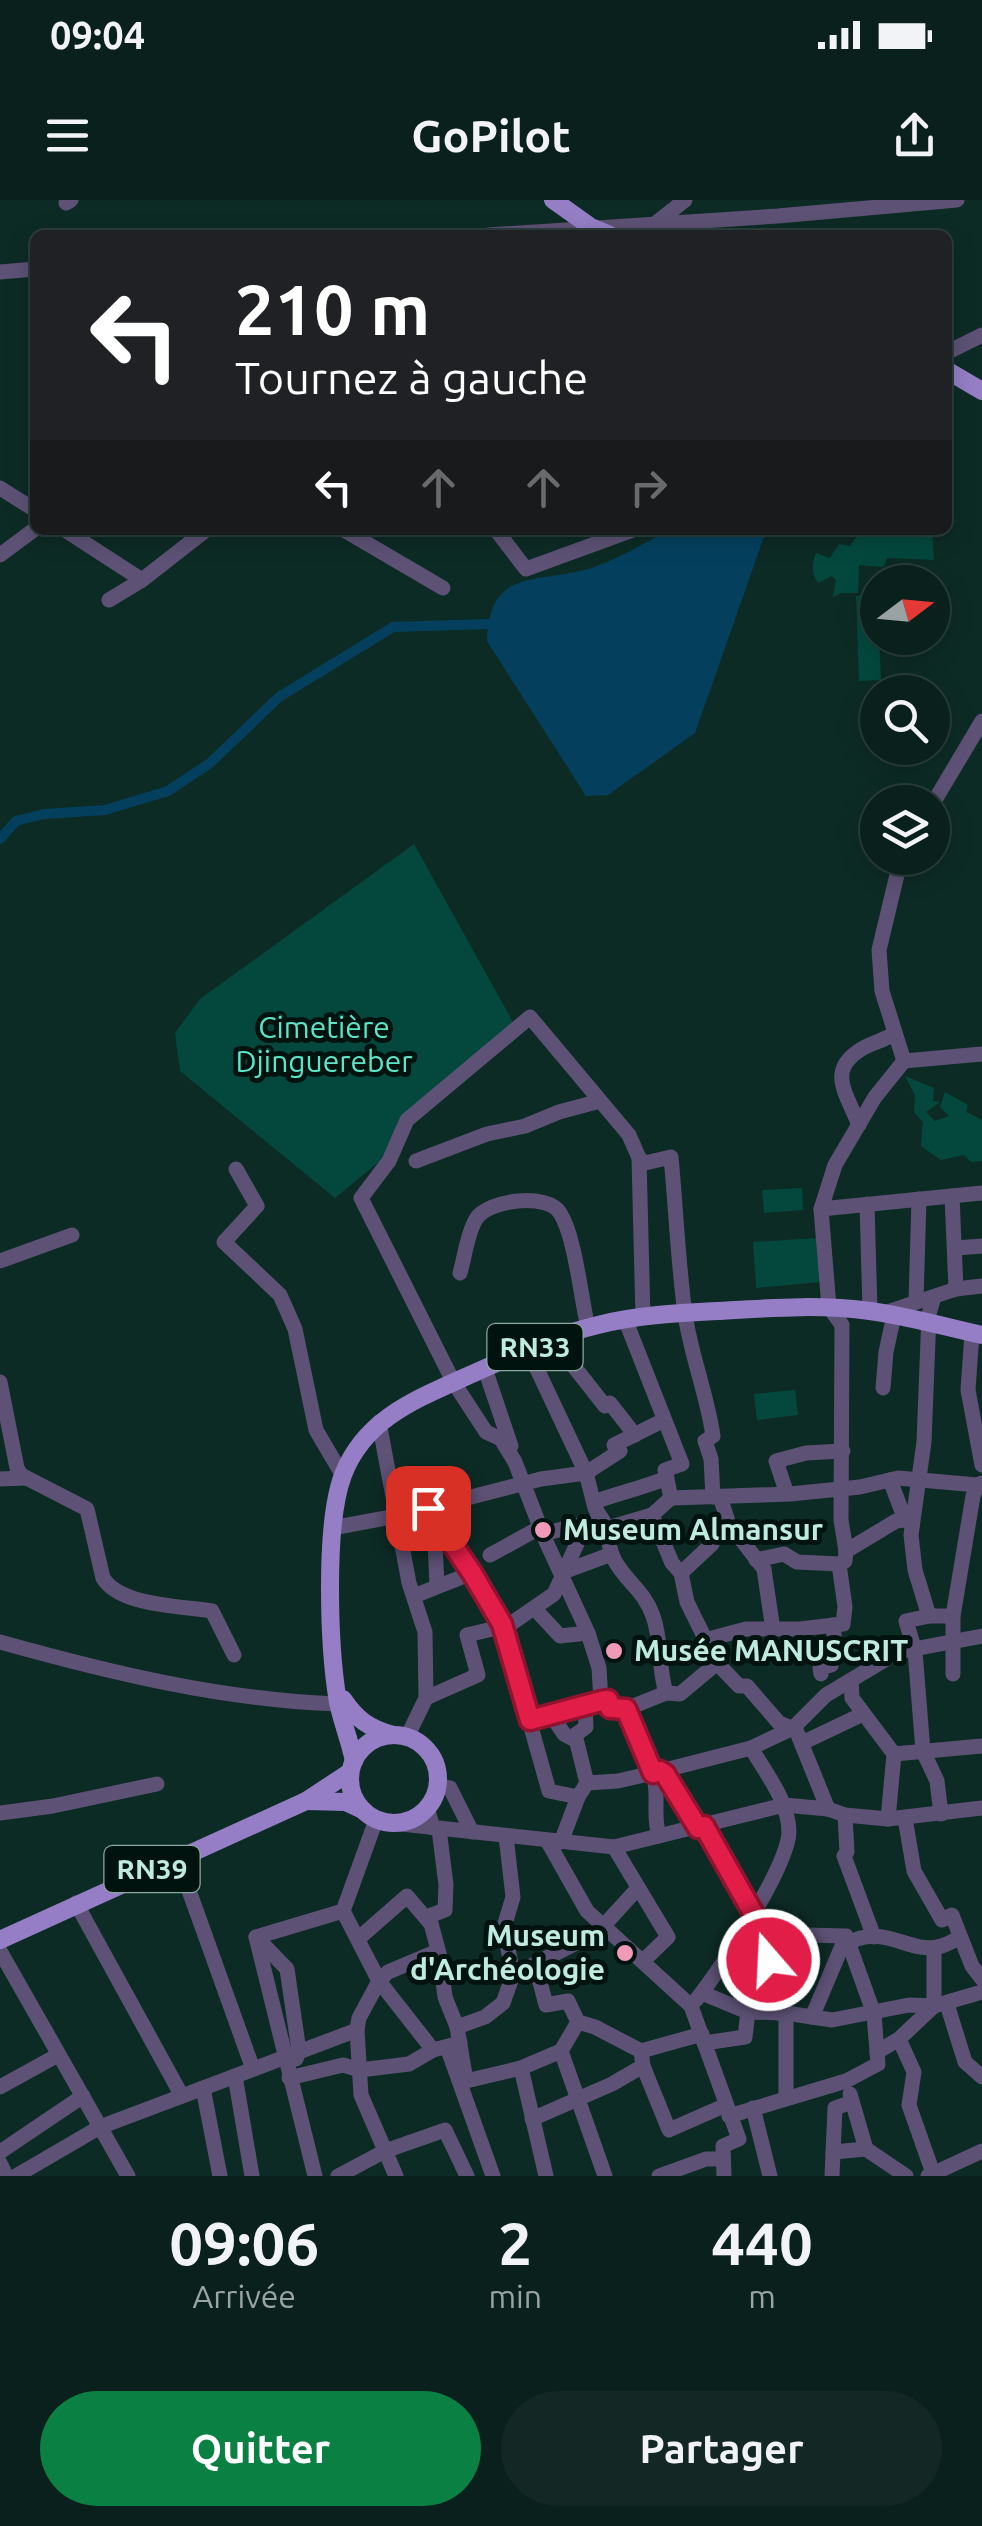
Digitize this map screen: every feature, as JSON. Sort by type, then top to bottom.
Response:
[{"type":"main road","points":[[554,200],[599,230]]},
{"type":"main road","points":[[952,373],[982,391]]},
{"type":"main road","name":"RN33","points":[[352,1767],[338,1697],[331,1590],[332,1528],[343,1476],[360,1443],[379,1422],[411,1401],[528,1350],[588,1328],[634,1318],[829,1307],[883,1313],[977,1334]]},
{"type":"main road","points":[[306,1801],[346,1802],[377,1818],[417,1817],[427,1808],[438,1786],[434,1761],[427,1750],[400,1736],[372,1729],[338,1697]]},
{"type":"main road","points":[[306,1801],[352,1767],[370,1742],[400,1736]]},
{"type":"main road","points":[[352,1767],[355,1799],[377,1818]]},
{"type":"main road","name":"RN39","points":[[0,1940],[306,1801]]},
{"type":"street","points":[[656,223],[685,200]]},
{"type":"street","points":[[553,230],[858,204],[957,200]]},
{"type":"street","points":[[0,272],[30,269]]},
{"type":"street","points":[[952,350],[982,335]]},
{"type":"street","points":[[0,488],[30,507]]},
{"type":"street","points":[[0,555],[30,533]]},
{"type":"street","points":[[73,535],[142,580]]},
{"type":"street","points":[[109,600],[200,535]]},
{"type":"street","points":[[353,535],[443,588]]},
{"type":"street","points":[[366,542],[375,535]]},
{"type":"street","points":[[500,535],[526,570],[620,535]]},
{"type":"street","points":[[943,785],[982,721]]},
{"type":"street","points":[[897,875],[879,950],[882,991],[904,1061]]},
{"type":"street","points":[[523,1479],[501,1439],[486,1432],[454,1383],[362,1198],[372,1179],[389,1161],[407,1120],[530,1017],[629,1135],[639,1158],[634,1318],[664,1420],[682,1464]]},
{"type":"street","points":[[859,1125],[841,1078],[842,1066],[868,1045],[895,1033]]},
{"type":"street","points":[[705,1640],[746,1629],[843,1624],[846,1608],[841,1520],[842,1325],[829,1307],[820,1209],[835,1165],[904,1061],[982,1054]]},
{"type":"street","points":[[416,1161],[488,1134],[600,1101]]},
{"type":"street","points":[[639,1158],[645,1163],[671,1157],[685,1313],[711,1410],[713,1436],[705,1441],[717,1497],[729,1524],[764,1569],[774,1630]]},
{"type":"street","points":[[236,1169],[258,1206],[224,1242],[280,1295],[296,1328],[316,1430],[343,1476]]},
{"type":"street","points":[[820,1209],[982,1193]]},
{"type":"street","points":[[952,1196],[956,1289]]},
{"type":"street","points":[[916,1301],[919,1199]]},
{"type":"street","points":[[460,1273],[476,1218],[486,1209],[535,1200],[551,1203],[560,1212],[566,1228],[588,1328]]},
{"type":"street","points":[[867,1204],[887,1342],[883,1388]]},
{"type":"street","points":[[0,1262],[72,1235]]},
{"type":"street","points":[[957,1248],[982,1246]]},
{"type":"street","points":[[883,1313],[956,1289],[982,1286]]},
{"type":"street","points":[[929,1616],[914,1570],[910,1535],[924,1442],[929,1323],[934,1297]]},
{"type":"street","points":[[977,1334],[968,1390],[982,1465]]},
{"type":"street","points":[[553,1340],[605,1406],[610,1403],[635,1435]]},
{"type":"street","points":[[528,1350],[586,1473],[605,1524],[609,1555],[652,1612],[666,1693]]},
{"type":"street","points":[[486,1369],[542,1531],[588,1634],[598,1668],[586,1727],[570,1738],[550,1713]]},
{"type":"street","points":[[0,1382],[17,1468],[25,1478],[87,1509],[103,1578],[109,1587],[124,1597],[212,1611],[234,1655]]},
{"type":"street","points":[[332,1528],[431,1513],[523,1479],[586,1473],[620,1451],[614,1445],[664,1420]]},
{"type":"street","points":[[379,1422],[414,1596],[425,1632],[426,1698]]},
{"type":"street","points":[[787,1494],[776,1461],[806,1453],[842,1451]]},
{"type":"street","points":[[671,1498],[665,1470],[710,1459]]},
{"type":"street","points":[[607,1460],[626,1490]]},
{"type":"street","points":[[0,1479],[25,1478]]},
{"type":"street","points":[[594,1502],[666,1478]]},
{"type":"street","points":[[490,1555],[542,1531],[652,1515],[671,1498],[787,1494],[918,1478],[979,1484],[953,1616],[954,1674]]},
{"type":"street","points":[[890,1480],[901,1509],[912,1519]]},
{"type":"street","points":[[431,1513],[503,1627],[549,1791],[582,1790],[752,1748],[793,1728],[826,1695],[898,1652],[982,1636]]},
{"type":"street","points":[[431,1513],[438,1586]]},
{"type":"street","points":[[652,1515],[672,1563],[682,1573],[686,1602],[716,1663],[738,1686],[747,1686],[779,1723],[793,1728],[828,1809]]},
{"type":"street","points":[[756,1560],[784,1554],[797,1562],[843,1558],[896,1522],[912,1519]]},
{"type":"street","points":[[400,1736],[426,1698],[478,1675],[467,1635],[503,1627],[556,1591],[581,1535],[605,1524]]},
{"type":"street","points":[[682,1573],[712,1544],[709,1538],[729,1524]]},
{"type":"street","points":[[562,1572],[609,1555]]},
{"type":"street","points":[[964,1559],[982,1558]]},
{"type":"street","points":[[414,1596],[472,1573]]},
{"type":"street","points":[[534,1608],[560,1636],[588,1634]]},
{"type":"street","points":[[941,1814],[937,1780],[924,1751],[915,1650],[906,1621],[953,1616]]},
{"type":"street","points":[[821,1674],[820,1668],[831,1665],[832,1652],[836,1652],[833,1625]]},
{"type":"street","points":[[0,1642],[116,1675],[292,1702],[338,1697]]},
{"type":"street","points":[[530,1720],[608,1700],[610,1708],[626,1709],[666,1693],[680,1694],[716,1663]]},
{"type":"street","points":[[851,1680],[852,1698],[894,1754],[888,1818]]},
{"type":"street","points":[[626,1709],[656,1772],[701,1827],[765,1934],[781,2013],[786,2098]]},
{"type":"street","points":[[802,1743],[863,1714]]},
{"type":"street","points":[[555,1842],[582,1790],[575,1735]]},
{"type":"street","points":[[894,1754],[982,1746]]},
{"type":"street","points":[[690,2006],[778,1874],[789,1834],[784,1805],[752,1748]]},
{"type":"street","points":[[656,1772],[653,1816],[659,1836]]},
{"type":"street","points":[[0,1813],[157,1784]]},
{"type":"street","points":[[438,1786],[450,1788],[472,1832]]},
{"type":"street","points":[[578,2022],[561,2051],[522,2068],[466,2081],[449,2042],[380,1980],[342,1910],[377,1818],[436,1829],[614,1848],[784,1805],[828,1809],[844,1816],[888,1818],[982,1808]]},
{"type":"street","points":[[427,1808],[436,1829],[446,1884],[445,1910],[429,1916],[438,1951],[449,2042],[494,2176]]},
{"type":"street","points":[[844,1816],[848,1852],[844,1856],[874,1937]]},
{"type":"street","points":[[906,1818],[914,1872],[942,1920],[952,1915],[972,1966],[982,1979]]},
{"type":"street","points":[[290,2078],[342,2065],[360,2070],[410,2064],[503,2003],[513,1976],[504,1927],[512,1897],[506,1836]]},
{"type":"street","points":[[555,1842],[587,1911],[690,2006],[738,2139],[723,2146],[724,2176]]},
{"type":"street","points":[[614,1848],[668,1937],[643,1961]]},
{"type":"street","points":[[177,1857],[253,2069]]},
{"type":"street","points":[[513,1976],[598,1932],[638,1888]]},
{"type":"street","points":[[358,1939],[407,1896],[430,1924]]},
{"type":"street","points":[[76,1903],[182,2096]]},
{"type":"street","points":[[256,1937],[342,1910]]},
{"type":"street","points":[[530,1967],[540,1982],[546,2005],[568,2001],[578,2022],[595,2027],[642,2058],[669,2130],[727,2110],[752,2108],[846,2081],[878,2064],[874,2014],[846,1936],[765,1934]]},
{"type":"street","points":[[812,2017],[842,1946],[850,1941],[886,1936],[934,1948],[960,1937]]},
{"type":"street","points":[[256,1937],[287,1970],[290,2078],[315,2176]]},
{"type":"street","points":[[256,1937],[292,2054]]},
{"type":"street","points":[[934,1948],[940,2005],[965,2062],[982,2077]]},
{"type":"street","points":[[0,1951],[128,2176]]},
{"type":"street","points":[[396,2176],[361,2095],[359,2018],[388,1972],[438,1951]]},
{"type":"street","points":[[702,1993],[748,2012],[832,2020],[909,2005],[940,2005],[982,1992]]},
{"type":"street","points":[[877,2052],[940,2005]]},
{"type":"street","points":[[532,2119],[580,2097],[642,2058],[703,2039],[745,2036],[748,2012]]},
{"type":"street","points":[[16,2176],[100,2127],[357,2030]]},
{"type":"street","points":[[898,2039],[914,2072],[909,2106],[931,2175],[982,2150]]},
{"type":"street","points":[[561,2051],[605,2176]]},
{"type":"street","points":[[0,2086],[58,2055]]},
{"type":"street","points":[[522,2068],[546,2176]]},
{"type":"street","points":[[234,2076],[252,2176]]},
{"type":"street","points":[[846,2081],[866,2149]]},
{"type":"street","points":[[203,2088],[220,2176]]},
{"type":"street","points":[[0,2152],[82,2096]]},
{"type":"street","points":[[832,2176],[835,2108],[852,2102]]},
{"type":"street","points":[[752,2108],[770,2176]]},
{"type":"street","points":[[338,2176],[385,2151],[445,2130],[466,2176]]},
{"type":"street","points":[[216,2152],[247,2146]]},
{"type":"street","points":[[833,2152],[866,2149],[906,2176]]},
{"type":"street","points":[[664,2175],[706,2159],[723,2159]]},
{"type":"street","points":[[0,2163],[6,2176]]},
{"type":"green space","points":[[858,535],[932,535],[934,560],[887,558],[885,565],[859,565],[858,593],[833,597],[836,580],[832,576],[818,583],[813,564],[816,553],[830,558],[839,544],[850,546]]},
{"type":"green space","points":[[856,596],[860,596],[860,655],[880,655],[881,675],[860,675],[859,681]]},
{"type":"green space","name":"Cimetière Djinguereber","points":[[414,844],[514,1024],[408,1114],[380,1161],[335,1198],[180,1071],[175,1033],[200,999]]},
{"type":"green space","points":[[905,1076],[934,1088],[933,1101],[940,1102],[926,1112],[935,1121],[949,1116],[940,1107],[945,1092],[968,1105],[966,1112],[982,1120],[982,1161],[971,1162],[964,1155],[941,1160],[921,1146],[923,1122],[914,1112],[915,1095]]},
{"type":"green space","points":[[802,1188],[803,1210],[764,1213],[762,1190]]},
{"type":"green space","points":[[817,1238],[821,1282],[756,1288],[753,1242]]},
{"type":"green space","points":[[795,1390],[798,1415],[757,1420],[754,1394]]},
{"type":"water","points":[[660,535],[765,535],[695,733],[608,795],[586,796],[487,641],[490,618],[505,591],[531,579],[585,570]]},
{"type":"waterway","points":[[0,839],[16,821],[44,814],[105,810],[168,791],[210,763],[279,697],[393,627],[487,624]]},
{"type":"place","name":"Museum Almansur","points":[[543,1530]]},
{"type":"place","name":"Musée MANUSCRIT","points":[[614,1651]]},
{"type":"place","name":"Museum d'Archéologie","points":[[625,1953]]},
{"type":"route","points":[[428,1508],[502,1624],[530,1720],[608,1700],[610,1708],[626,1709],[653,1773],[665,1774],[698,1828],[704,1826],[765,1934],[769,1960]]}]
